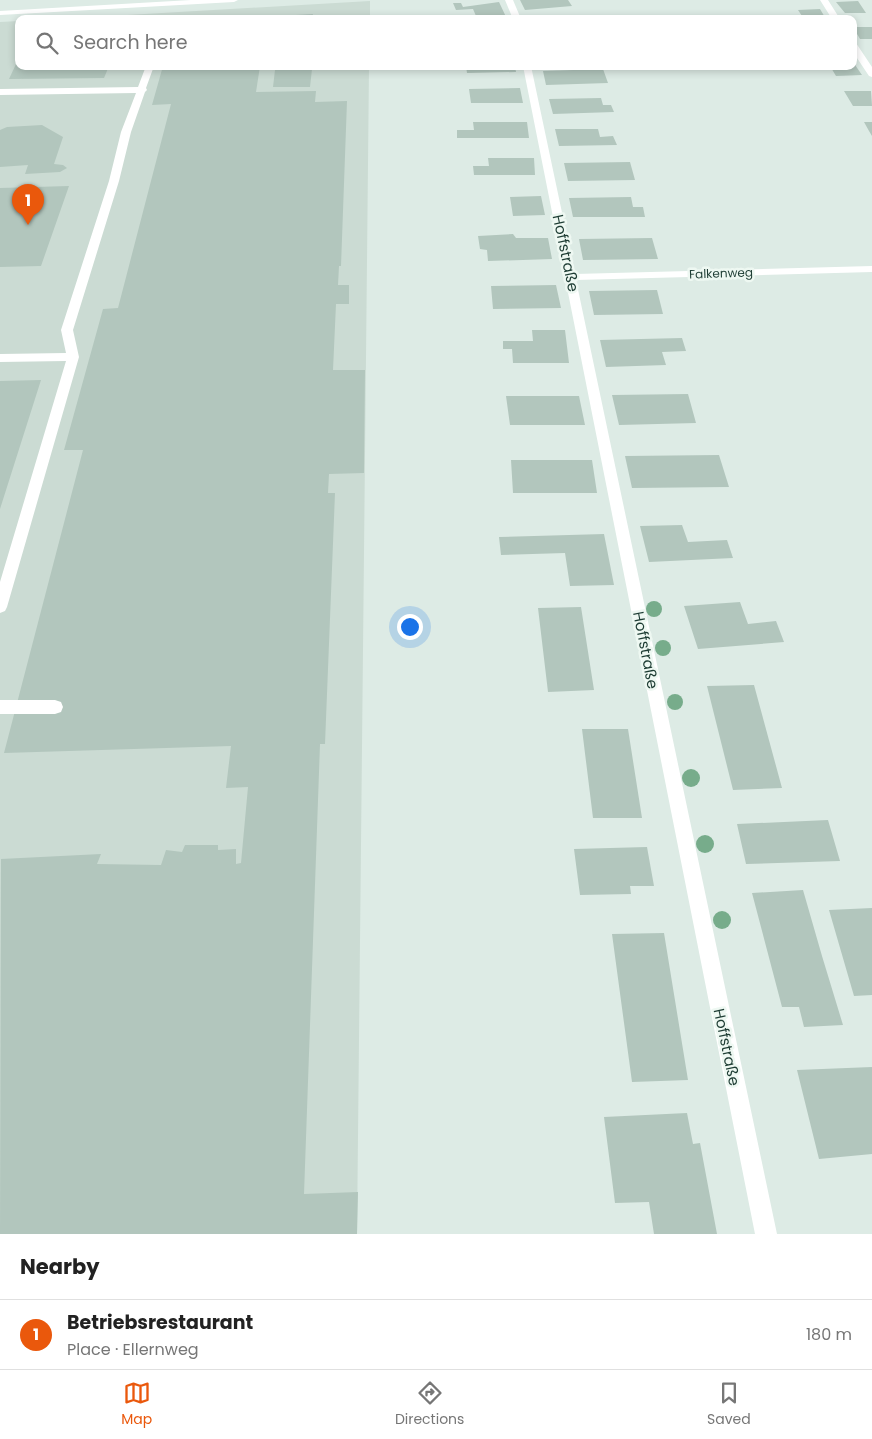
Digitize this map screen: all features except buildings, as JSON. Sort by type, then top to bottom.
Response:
[{"type":"street","points":[[20,12],[26,0]]},
{"type":"street","points":[[0,13],[234,0]]},
{"type":"street","points":[[509,0],[515,15]]},
{"type":"street","points":[[824,0],[833,15]]},
{"type":"street","points":[[857,51],[872,74]]},
{"type":"street","points":[[0,607],[73,357],[67,330],[114,181],[126,132],[149,70]]},
{"type":"street","name":"Hoffstraße","points":[[528,70],[766,1234]]},
{"type":"street","points":[[0,92],[143,90]]},
{"type":"street","name":"Falkenweg","points":[[571,277],[872,270]]},
{"type":"street","points":[[0,358],[73,357]]},
{"type":"street","points":[[0,707],[55,707]]},
{"type":"shaded area","points":[[370,1],[370,15],[128,15]]},
{"type":"shaded area","points":[[15,21],[15,70],[369,70],[357,1234],[0,1234],[0,22]]},
{"type":"place","name":"Betriebsrestaurant","points":[[28,225]]}]
